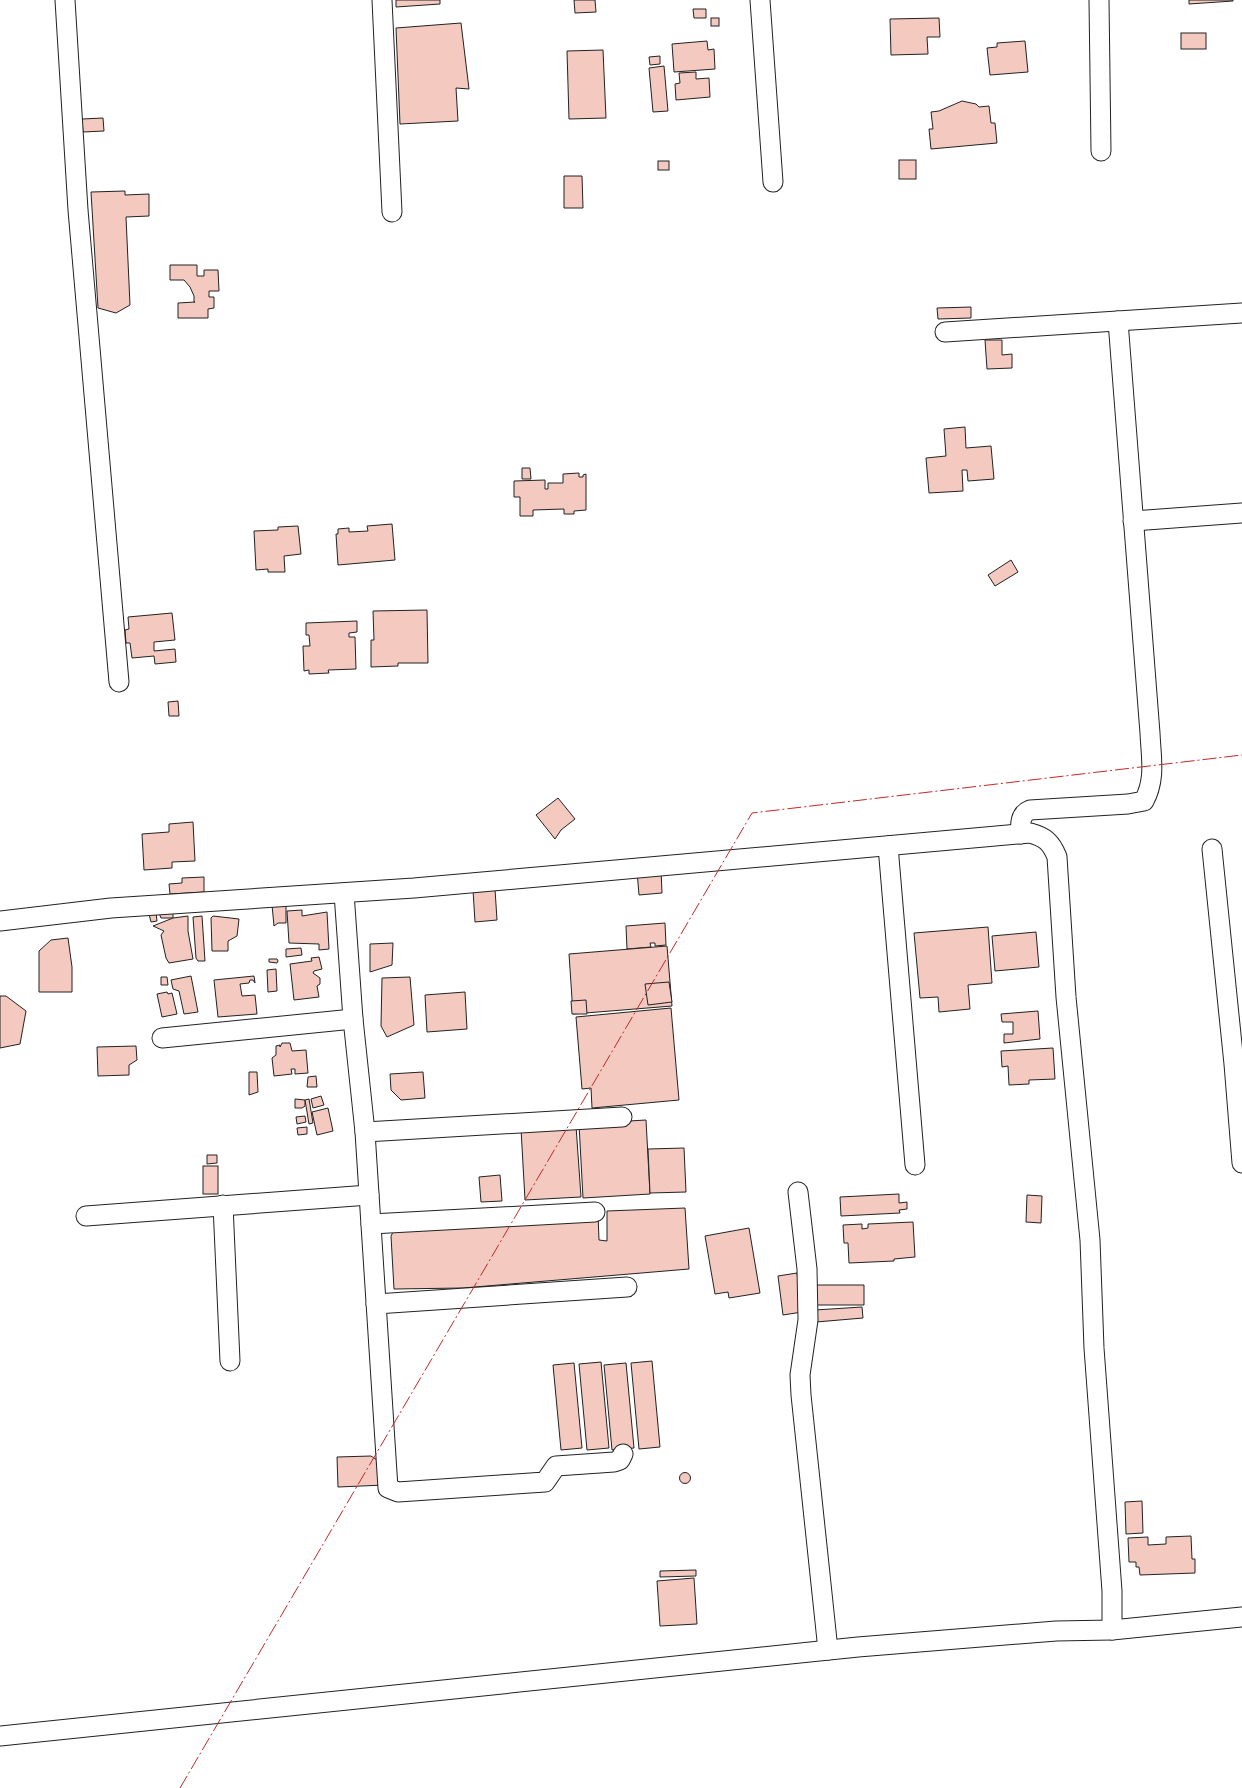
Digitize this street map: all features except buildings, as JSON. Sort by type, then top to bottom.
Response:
[{"type":"street","points":[[65,0],[78,210],[118,682]]},
{"type":"street","points":[[382,0],[392,212]]},
{"type":"street","points":[[760,0],[773,182]]},
{"type":"street","points":[[1099,0],[1101,151]]},
{"type":"street","points":[[945,332],[1242,313]]},
{"type":"street","points":[[1021,834],[1022,816],[1025,812],[1030,810],[1128,804],[1144,801],[1151,789],[1152,771],[1118,322]]},
{"type":"street","points":[[1133,521],[1242,513]]},
{"type":"street","points":[[0,921],[110,908],[344,893],[1030,833],[1048,840],[1057,857],[1066,997],[1090,1240],[1094,1348],[1112,1591],[1112,1630]]},
{"type":"street","points":[[888,846],[915,1164]]},
{"type":"street","points":[[1212,849],[1234,1064],[1242,1163]]},
{"type":"street","points":[[344,893],[353,1019],[365,1132],[372,1224],[389,1489],[398,1492],[545,1482],[556,1466],[614,1462],[620,1460],[624,1454]]},
{"type":"street","points":[[162,1038],[353,1019]]},
{"type":"street","points":[[365,1132],[622,1117]]},
{"type":"street","points":[[798,1192],[807,1269],[808,1320],[800,1376],[828,1650]]},
{"type":"street","points":[[86,1216],[369,1195]]},
{"type":"street","points":[[223,1205],[230,1361]]},
{"type":"street","points":[[372,1224],[595,1212]]},
{"type":"street","points":[[376,1304],[627,1287]]},
{"type":"street","points":[[0,1736],[828,1650],[1056,1631],[1112,1630],[1242,1617]]},
{"type":"power","points":[[180,1788],[752,813],[1242,755]]}]
